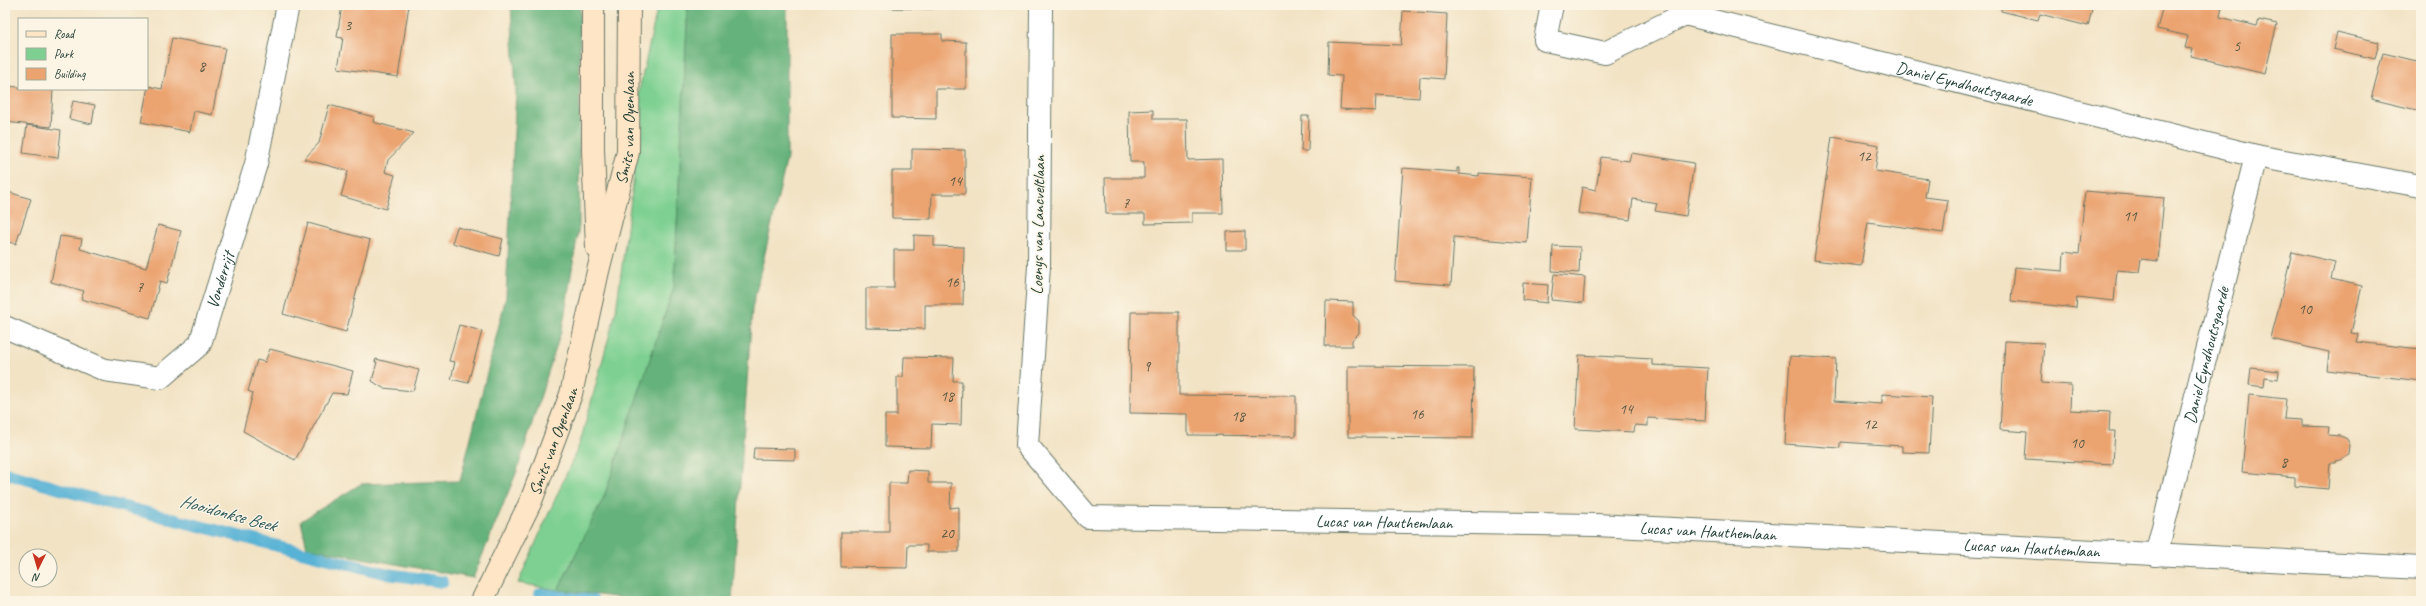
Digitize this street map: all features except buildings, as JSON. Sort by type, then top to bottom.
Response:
[{"type":"main road","name":"Smits van Oyenlaan","points":[[593,5],[593,150],[598,271]]},
{"type":"main road","name":"Smits van Oyenlaan","points":[[482,601],[531,501],[571,394],[598,271],[628,152],[629,5]]},
{"type":"street","name":"Vonderrijt","points":[[5,327],[105,370],[160,378],[200,344],[256,164],[288,5]]},
{"type":"street","name":"Loenys van Lancveltlaan","points":[[1027,445],[1039,266],[1041,5]]},
{"type":"street","points":[[1552,5],[1545,40],[1605,53],[1681,9]]},
{"type":"street","name":"Daniel Eyndhoutsgaarde","points":[[1681,9],[2256,156],[2421,186]]},
{"type":"street","name":"Daniel Eyndhoutsgaarde","points":[[2156,555],[2256,156]]},
{"type":"street","name":"Lucas van Hauthemlaan","points":[[1027,445],[1088,517],[1596,525],[2421,568]]},
{"type":"green space","points":[[511,5],[580,5],[579,226],[563,325],[517,471],[473,578],[307,548],[301,521],[361,484],[460,481],[506,297],[516,92]]},
{"type":"green space","points":[[658,5],[688,5],[674,287],[604,497],[558,590],[518,583],[580,443],[616,311],[633,184],[639,91]]},
{"type":"green space","points":[[688,5],[787,5],[787,158],[752,309],[732,601],[646,601],[558,590],[604,497],[674,287]]},
{"type":"waterway","name":"Hooidonkse Beek","points":[[5,473],[105,502],[388,574],[443,582]]},
{"type":"waterway","name":"Hooidonkse Beek","points":[[540,594],[593,601]]}]
